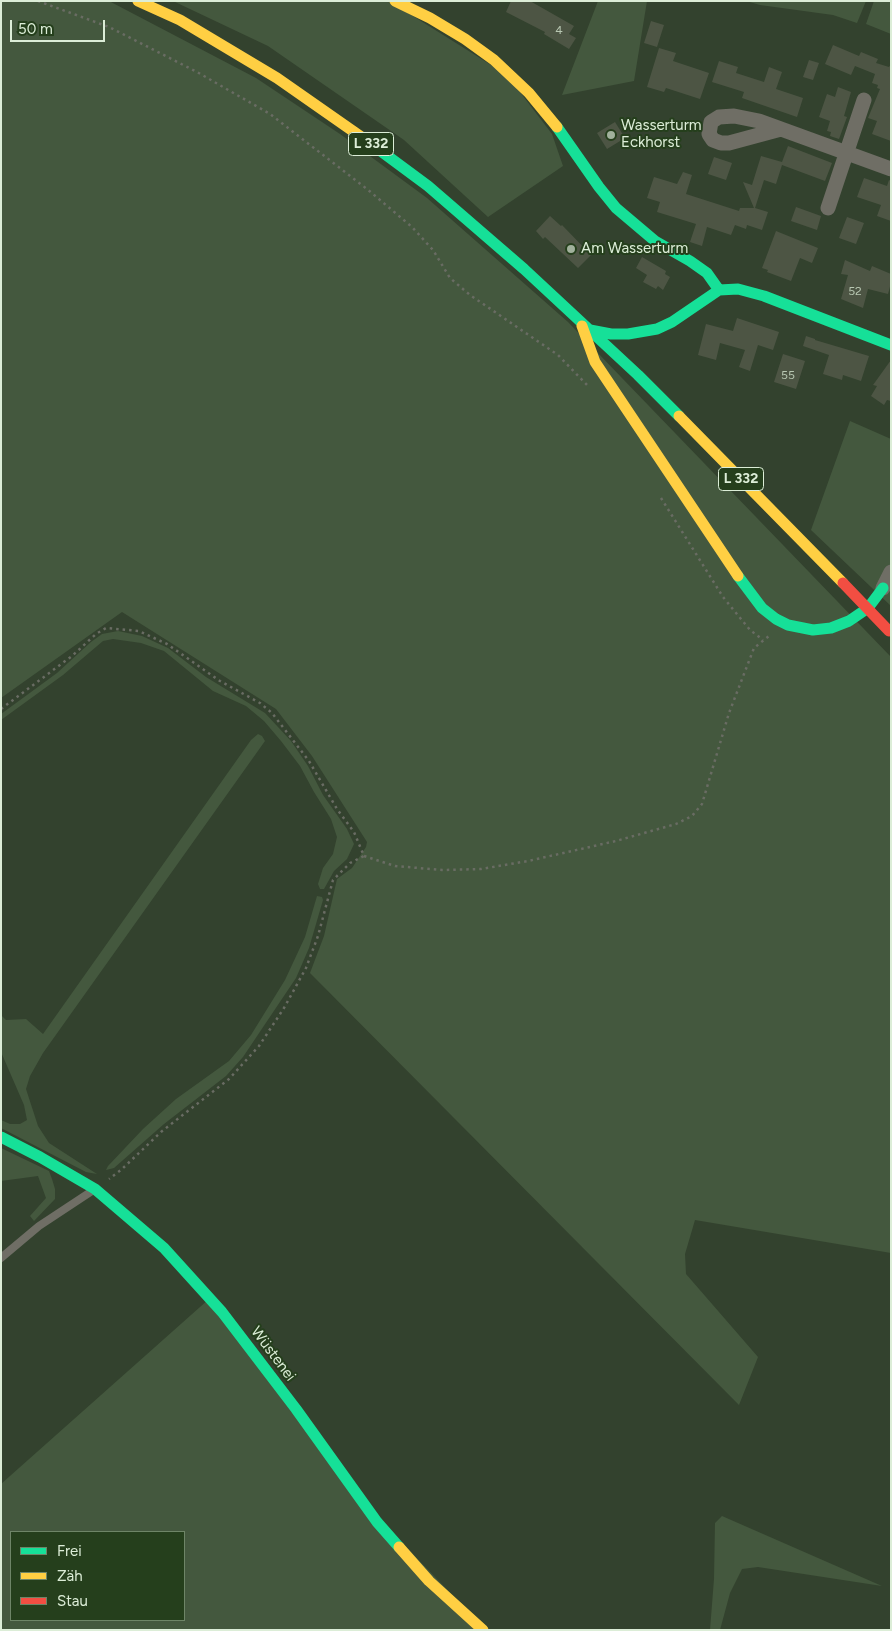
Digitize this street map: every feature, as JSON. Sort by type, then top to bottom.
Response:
[{"type":"main road","name":"L 332","points":[[138,1],[180,20],[277,78],[353,130],[428,186],[524,269],[638,375],[890,632]]},
{"type":"main road","points":[[395,1],[430,18],[494,60],[529,93],[563,134],[616,208],[656,241],[707,273],[719,290]]},
{"type":"main road","points":[[590,330],[611,334],[628,334],[657,329],[672,322],[719,290],[738,289],[764,296],[891,345]]},
{"type":"main road","points":[[579,320],[596,362],[724,557],[762,608],[776,619],[788,625],[813,630],[831,628],[849,621],[868,608],[883,588]]},
{"type":"main road","name":"Wüstenei","points":[[1,1137],[95,1188],[164,1248],[222,1312],[296,1409],[377,1522],[429,1581],[484,1630]]},
{"type":"street","points":[[828,208],[864,100]]},
{"type":"street","points":[[781,129],[891,169]]},
{"type":"street","points":[[883,588],[891,572]]},
{"type":"lane","points":[[1,1258],[39,1226],[95,1188]]},
{"type":"path","points":[[38,1],[109,27],[197,72],[270,114],[412,227],[433,250],[450,278],[470,295],[558,355],[591,390]]},
{"type":"path","points":[[660,495],[723,597],[750,630],[763,640]]},
{"type":"path","points":[[95,1188],[121,1170],[161,1132],[229,1079],[259,1046],[284,1008],[306,968],[318,936],[333,880],[350,863],[364,856],[396,866],[442,870],[481,869],[616,842],[676,824],[692,816],[702,804],[729,713],[754,648],[763,640],[788,625]]},
{"type":"path","points":[[1,709],[106,628],[139,631],[167,644],[220,681],[260,702],[272,713],[309,761],[337,809],[354,832],[364,856]]},
{"type":"green space","points":[[1,1],[109,1],[256,78],[340,134],[427,198],[568,322],[891,657],[891,1253],[695,1220],[685,1254],[686,1274],[758,1357],[739,1405],[310,973],[324,936],[337,879],[352,868],[366,847],[367,842],[312,756],[276,709],[122,612],[1,698]]},
{"type":"green space","points":[[173,1],[389,1],[507,75],[552,134],[563,166],[488,217],[404,140],[268,46]]},
{"type":"green space","points":[[598,1],[647,1],[634,81],[562,95]]},
{"type":"green space","points":[[746,1],[866,1],[857,23],[833,15],[760,5]]},
{"type":"green space","points":[[874,1],[891,1],[891,34],[866,24]]},
{"type":"green space","points":[[850,421],[891,439],[891,606],[811,530]]},
{"type":"green space","points":[[118,631],[142,636],[168,648],[206,677],[265,713],[291,741],[308,766],[323,795],[347,829],[354,844],[347,859],[334,871],[324,889],[320,889],[318,884],[323,868],[333,854],[337,837],[331,819],[300,766],[264,721],[246,706],[213,691],[164,651],[141,643],[113,639],[103,641],[63,675],[1,720],[1,714],[57,673],[91,642],[102,634]]},
{"type":"green space","points":[[258,734],[265,741],[43,1053],[30,1076],[26,1089],[38,1126],[49,1143],[97,1174],[86,1172],[1,1128],[1,1120],[10,1124],[20,1124],[27,1120],[24,1105],[1,1052],[1,1015],[6,1020],[26,1019],[43,1034],[251,740]]},
{"type":"green space","points":[[317,896],[322,897],[323,900],[309,948],[296,978],[243,1057],[226,1076],[164,1124],[114,1168],[106,1170],[143,1129],[176,1099],[229,1061],[251,1035],[285,980],[305,937]]},
{"type":"green space","points":[[1,1148],[49,1171],[55,1189],[55,1199],[34,1221],[30,1216],[46,1198],[38,1176],[1,1181]]},
{"type":"green space","points":[[209,1299],[382,1522],[486,1630],[1,1630],[1,1484]]},
{"type":"green space","points":[[722,1516],[882,1586],[758,1567],[742,1569],[730,1593],[720,1630],[710,1630],[714,1579],[715,1523]]},
{"type":"building","points":[[511,1],[530,1],[574,26],[569,34],[576,38],[569,49],[544,34],[545,32],[506,12]]},
{"type":"building","points":[[651,21],[664,25],[657,47],[644,43]]},
{"type":"building","points":[[833,45],[859,56],[861,52],[878,59],[876,63],[889,67],[891,64],[891,141],[872,134],[877,121],[868,118],[880,89],[877,88],[878,85],[872,83],[875,74],[855,66],[851,75],[825,64]]},
{"type":"building","points":[[659,48],[676,53],[673,61],[709,73],[700,99],[666,88],[664,92],[647,87]]},
{"type":"building","points":[[809,60],[819,63],[813,80],[803,77]]},
{"type":"building","points":[[719,61],[738,67],[736,73],[764,82],[769,67],[782,72],[776,89],[803,98],[797,117],[742,98],[744,92],[712,82]]},
{"type":"building","points":[[838,87],[851,92],[844,116],[847,117],[839,139],[830,136],[831,132],[827,131],[830,121],[819,117],[827,94],[835,97]]},
{"type":"building","name":"Wasserturm Eckhorst","points":[[615,122],[625,138],[607,149],[597,133]]},
{"type":"building","points":[[788,146],[832,163],[825,181],[782,165],[776,184],[764,180],[755,208],[768,212],[762,230],[747,225],[746,229],[735,225],[731,235],[707,227],[702,246],[690,242],[696,224],[657,212],[660,202],[647,198],[654,177],[677,184],[683,172],[692,175],[686,194],[739,211],[740,208],[754,208],[743,182],[752,185],[761,156],[782,162]]},
{"type":"building","points":[[714,157],[732,163],[726,180],[708,174]]},
{"type":"building","points":[[864,178],[887,186],[889,180],[891,181],[891,221],[877,216],[881,205],[857,197]]},
{"type":"building","points":[[796,207],[821,216],[817,230],[791,221]]},
{"type":"building","points":[[550,216],[562,225],[591,255],[578,268],[536,231]]},
{"type":"building","points":[[847,217],[864,223],[856,244],[839,238]]},
{"type":"building","points":[[776,231],[818,248],[812,263],[800,258],[791,281],[767,272],[768,270],[762,268]]},
{"type":"building","points":[[642,257],[666,271],[665,274],[670,277],[663,290],[658,286],[656,289],[643,282],[647,275],[636,268]]},
{"type":"building","points":[[845,260],[870,271],[872,266],[891,274],[888,294],[868,289],[863,308],[841,299],[848,275],[841,274]]},
{"type":"building","points":[[737,318],[779,332],[773,350],[758,345],[750,371],[739,367],[745,350],[720,343],[716,360],[698,355],[706,324],[733,331]]},
{"type":"building","points":[[806,336],[869,356],[861,381],[843,375],[842,380],[823,374],[829,355],[803,346]]},
{"type":"building","points":[[783,354],[805,361],[796,389],[774,382]]},
{"type":"building","points":[[891,360],[891,401],[887,400],[884,405],[871,396],[877,386],[873,385]]},
{"type":"traffic: fast","points":[[557,127],[616,208],[655,241],[707,273],[719,290],[738,289],[764,296],[891,345]]},
{"type":"traffic: fast","points":[[370,143],[428,186],[524,269],[638,375],[679,416]]},
{"type":"traffic: fast","points":[[590,330],[611,334],[628,334],[657,329],[672,322],[719,290]]},
{"type":"traffic: fast","points":[[738,576],[762,608],[776,619],[788,625],[813,630],[831,628],[849,621],[868,608],[883,588]]},
{"type":"traffic: fast","points":[[1,1137],[95,1189],[164,1248],[222,1312],[296,1409],[377,1522],[399,1547]]},
{"type":"traffic: slow","points":[[138,1],[180,20],[277,78],[370,143]]},
{"type":"traffic: slow","points":[[395,1],[430,18],[465,39],[494,60],[529,93],[557,127]]},
{"type":"traffic: slow","points":[[582,326],[595,362],[738,576]]},
{"type":"traffic: slow","points":[[679,416],[843,583]]},
{"type":"traffic: slow","points":[[399,1547],[429,1581],[483,1630]]},
{"type":"traffic: jam","points":[[843,583],[889,631]]},
{"type":"place","name":"Wasserturm Eckhorst","points":[[611,135]]},
{"type":"place","name":"Am Wasserturm","points":[[571,249]]}]
